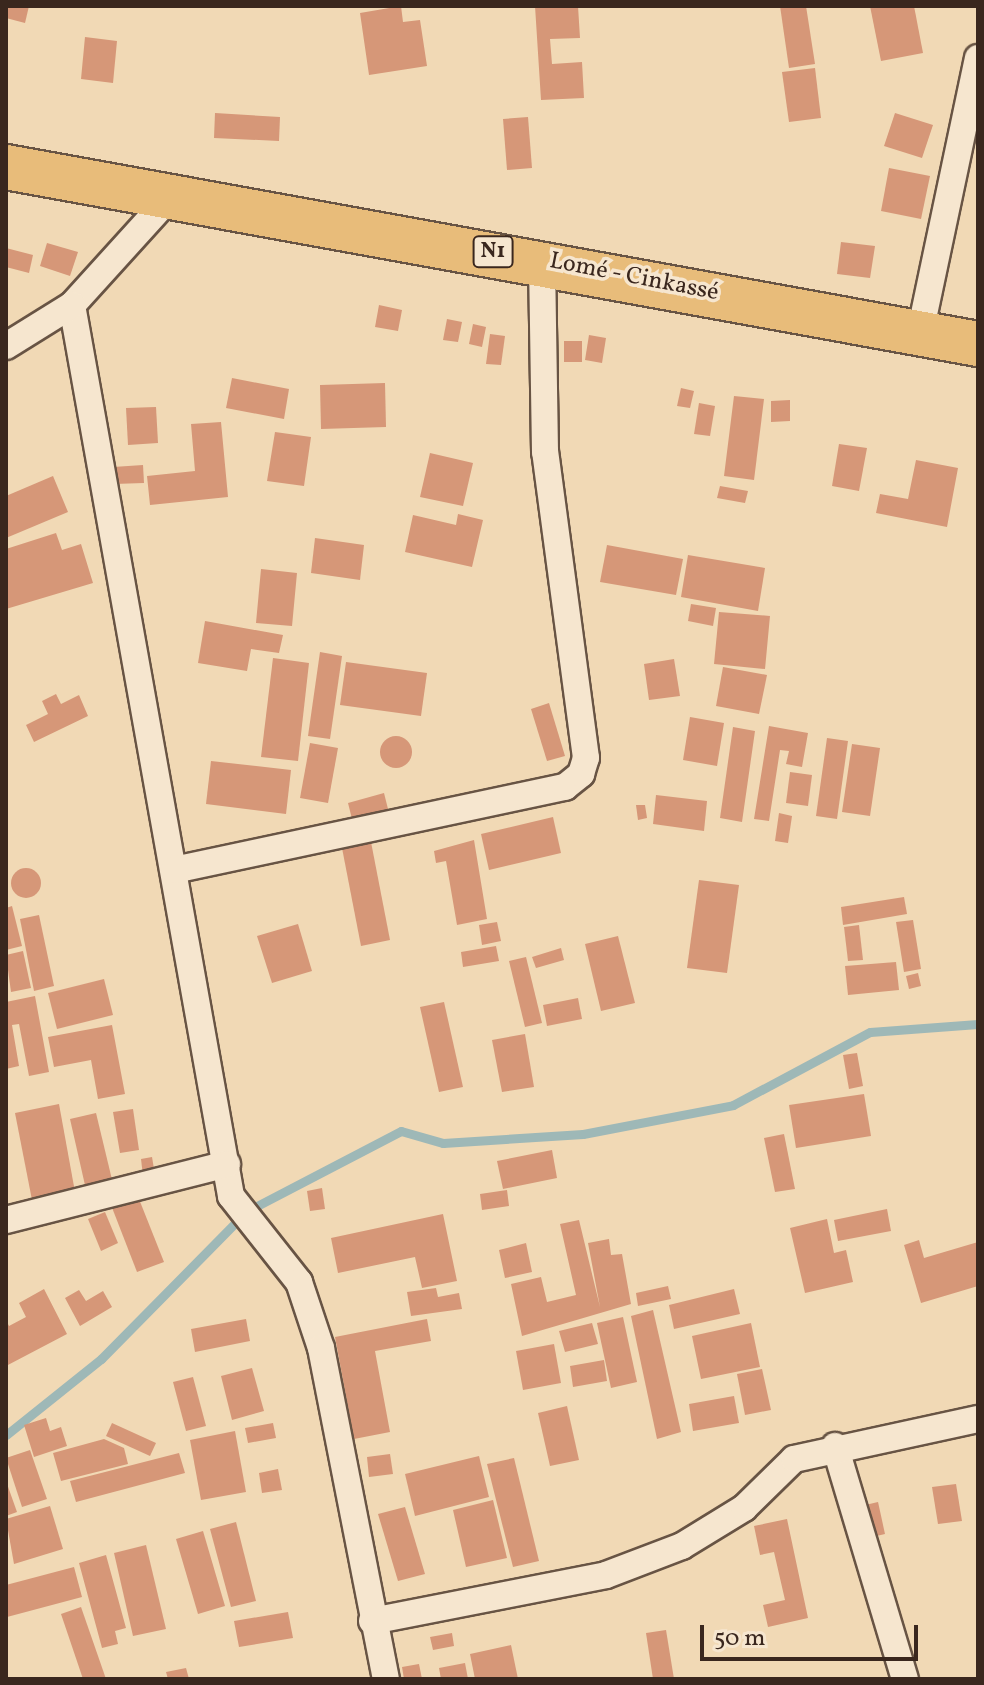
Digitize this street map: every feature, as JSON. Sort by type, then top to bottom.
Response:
[{"type":"highway","name":"Lomé - Cinkassé","points":[[6,167],[542,261],[978,344]]},
{"type":"street","points":[[920,333],[978,58]]},
{"type":"street","points":[[6,346],[72,305],[170,197]]},
{"type":"street","points":[[174,870],[565,787],[581,774],[586,758],[545,452],[542,261]]},
{"type":"street","points":[[72,305],[231,1196],[299,1282],[321,1348],[372,1621],[386,1679]]},
{"type":"street","points":[[6,1220],[227,1164]]},
{"type":"street","points":[[372,1621],[606,1575],[644,1560],[744,1508],[794,1459],[835,1446],[978,1419]]},
{"type":"street","points":[[835,1446],[905,1679]]},
{"type":"building","points":[[6,6],[29,6],[25,23],[6,18]]},
{"type":"building","points":[[401,6],[403,22],[420,20],[427,66],[369,75],[360,13]]},
{"type":"building","points":[[535,6],[578,6],[580,38],[550,39],[552,64],[582,62],[584,98],[541,100]]},
{"type":"building","points":[[780,6],[806,6],[815,64],[789,68]]},
{"type":"building","points":[[870,6],[914,6],[923,53],[881,61]]},
{"type":"building","points":[[85,37],[117,41],[113,83],[81,79]]},
{"type":"building","points":[[815,68],[821,118],[789,122],[782,72]]},
{"type":"building","points":[[215,113],[280,117],[279,141],[214,138]]},
{"type":"building","points":[[895,113],[933,125],[922,158],[884,146]]},
{"type":"building","points":[[528,117],[532,168],[507,170],[503,119]]},
{"type":"building","points":[[889,168],[930,176],[921,219],[881,211]]},
{"type":"building","points":[[841,242],[875,246],[870,278],[837,274]]},
{"type":"building","points":[[47,243],[78,252],[70,276],[40,266]]},
{"type":"building","points":[[6,248],[33,255],[29,273],[6,267]]},
{"type":"building","points":[[379,305],[402,310],[398,331],[375,327]]},
{"type":"building","points":[[447,319],[462,322],[458,342],[443,340]]},
{"type":"building","points":[[473,324],[486,327],[482,347],[469,344]]},
{"type":"building","points":[[490,334],[505,336],[501,365],[486,364]]},
{"type":"building","points":[[589,335],[606,338],[602,363],[585,360]]},
{"type":"building","points":[[564,341],[582,341],[582,362],[564,362]]},
{"type":"building","points":[[232,378],[289,389],[284,419],[226,408]]},
{"type":"building","points":[[385,383],[386,427],[321,429],[320,385]]},
{"type":"building","points":[[681,388],[694,391],[690,408],[677,406]]},
{"type":"building","points":[[734,396],[764,399],[754,480],[724,476]]},
{"type":"building","points":[[790,400],[790,421],[771,422],[771,401]]},
{"type":"building","points":[[699,403],[715,406],[710,436],[694,434]]},
{"type":"building","points":[[156,407],[158,443],[128,445],[126,408]]},
{"type":"building","points":[[221,422],[228,497],[150,505],[147,476],[195,471],[191,424]]},
{"type":"building","points":[[275,432],[311,437],[304,486],[267,481]]},
{"type":"building","points":[[839,444],[867,448],[859,491],[832,486]]},
{"type":"building","points":[[430,453],[473,463],[463,506],[420,497]]},
{"type":"building","points":[[916,460],[958,468],[947,527],[876,513],[880,494],[908,499]]},
{"type":"building","points":[[143,465],[144,483],[114,484],[113,467]]},
{"type":"building","points":[[53,476],[68,512],[6,538],[6,496]]},
{"type":"building","points":[[720,486],[748,491],[745,503],[717,498]]},
{"type":"building","points":[[458,514],[483,520],[472,567],[405,552],[413,515],[456,525]]},
{"type":"building","points":[[56,533],[62,550],[81,544],[93,583],[6,609],[6,549]]},
{"type":"building","points":[[315,538],[364,545],[360,580],[311,573]]},
{"type":"building","points":[[607,545],[683,559],[676,595],[600,582]]},
{"type":"building","points":[[688,555],[765,568],[758,611],[681,597]]},
{"type":"building","points":[[261,569],[297,573],[292,626],[256,623]]},
{"type":"building","points":[[691,604],[716,608],[713,626],[688,621]]},
{"type":"building","points":[[719,612],[770,616],[765,669],[714,664]]},
{"type":"building","points":[[205,621],[283,635],[279,653],[251,649],[247,671],[198,663]]},
{"type":"building","points":[[320,652],[342,656],[330,739],[308,736]]},
{"type":"building","points":[[273,658],[309,663],[298,761],[261,757]]},
{"type":"building","points":[[674,659],[680,696],[649,700],[644,664]]},
{"type":"building","points":[[346,662],[427,673],[421,716],[340,705]]},
{"type":"building","points":[[723,667],[767,675],[759,714],[716,706]]},
{"type":"building","points":[[56,694],[61,704],[79,695],[88,716],[34,742],[26,725],[48,714],[42,701]]},
{"type":"building","points":[[549,703],[565,756],[547,761],[531,709]]},
{"type":"building","points":[[690,717],[724,723],[717,766],[683,760]]},
{"type":"building","points":[[769,726],[808,733],[802,767],[786,764],[789,751],[780,750],[769,821],[754,819]]},
{"type":"building","points":[[733,727],[755,731],[742,822],[720,818]]},
{"type":"building","points":[[396,736],[407,741],[412,752],[407,763],[396,768],[385,763],[380,752],[385,741]]},
{"type":"building","points":[[827,738],[848,741],[837,819],[816,816]]},
{"type":"building","points":[[310,743],[338,748],[328,803],[300,798]]},
{"type":"building","points":[[852,744],[880,748],[870,816],[842,812]]},
{"type":"building","points":[[211,761],[291,770],[286,814],[206,804]]},
{"type":"building","points":[[790,772],[812,775],[808,806],[786,803]]},
{"type":"building","points":[[384,793],[389,813],[353,823],[348,803]]},
{"type":"building","points":[[656,795],[707,801],[704,831],[653,824]]},
{"type":"building","points":[[636,805],[645,805],[647,818],[638,820]]},
{"type":"building","points":[[779,813],[792,816],[788,843],[775,841]]},
{"type":"building","points":[[553,817],[561,853],[489,870],[481,834]]},
{"type":"building","points":[[474,840],[487,919],[457,925],[446,861],[436,863],[434,851]]},
{"type":"building","points":[[371,842],[390,940],[361,946],[342,848]]},
{"type":"building","points":[[26,868],[37,872],[41,883],[37,894],[26,898],[15,894],[11,883],[15,872]]},
{"type":"building","points":[[699,880],[739,885],[727,973],[687,968]]},
{"type":"building","points":[[904,897],[907,914],[843,925],[841,907]]},
{"type":"building","points":[[12,906],[22,946],[6,950],[6,908]]},
{"type":"building","points":[[39,915],[54,986],[34,991],[20,919]]},
{"type":"building","points":[[913,920],[921,969],[904,972],[896,922]]},
{"type":"building","points":[[497,922],[501,941],[482,945],[479,925]]},
{"type":"building","points":[[298,924],[312,971],[272,983],[257,936]]},
{"type":"building","points":[[859,925],[863,960],[848,961],[844,927]]},
{"type":"building","points":[[618,936],[635,1003],[601,1011],[585,944]]},
{"type":"building","points":[[496,946],[499,961],[463,967],[461,952]]},
{"type":"building","points":[[561,948],[564,960],[536,968],[532,957]]},
{"type":"building","points":[[23,951],[31,988],[11,992],[6,955]]},
{"type":"building","points":[[526,957],[542,1023],[525,1027],[509,961]]},
{"type":"building","points":[[896,962],[899,990],[848,995],[845,966]]},
{"type":"building","points":[[918,973],[921,986],[909,989],[906,976]]},
{"type":"building","points":[[104,979],[113,1015],[57,1029],[48,993]]},
{"type":"building","points":[[35,996],[49,1072],[29,1076],[19,1024],[12,1025],[19,1066],[6,1069],[6,1002]]},
{"type":"building","points":[[578,998],[582,1019],[547,1026],[543,1005]]},
{"type":"building","points":[[444,1002],[463,1087],[439,1092],[420,1007]]},
{"type":"building","points":[[112,1025],[125,1094],[98,1099],[91,1060],[54,1067],[48,1037]]},
{"type":"building","points":[[525,1034],[534,1087],[502,1092],[492,1040]]},
{"type":"building","points":[[857,1053],[863,1086],[849,1089],[843,1055]]},
{"type":"building","points":[[864,1094],[871,1136],[796,1148],[789,1105]]},
{"type":"building","points":[[59,1104],[75,1192],[32,1200],[15,1113]]},
{"type":"building","points":[[133,1109],[139,1150],[120,1153],[113,1112]]},
{"type":"building","points":[[96,1113],[114,1188],[87,1194],[70,1119]]},
{"type":"building","points":[[784,1134],[795,1189],[775,1192],[764,1138]]},
{"type":"building","points":[[552,1150],[557,1178],[503,1189],[497,1161]]},
{"type":"building","points":[[152,1157],[155,1175],[143,1176],[141,1159]]},
{"type":"building","points":[[322,1188],[325,1209],[310,1211],[307,1191]]},
{"type":"building","points":[[507,1190],[509,1206],[482,1210],[480,1194]]},
{"type":"building","points":[[137,1194],[164,1262],[137,1272],[111,1205]]},
{"type":"building","points":[[887,1209],[891,1231],[838,1241],[834,1220]]},
{"type":"building","points":[[105,1212],[118,1243],[101,1251],[88,1219]]},
{"type":"building","points":[[443,1214],[457,1281],[422,1288],[415,1257],[338,1273],[331,1238]]},
{"type":"building","points":[[827,1219],[834,1253],[846,1250],[853,1282],[805,1293],[790,1228]]},
{"type":"building","points":[[579,1220],[600,1307],[588,1243],[609,1239],[611,1255],[622,1254],[631,1304],[522,1336],[511,1284],[541,1277],[547,1302],[576,1295],[560,1224]]},
{"type":"building","points":[[919,1240],[924,1258],[978,1242],[978,1286],[921,1303],[904,1245]]},
{"type":"building","points":[[526,1243],[532,1272],[505,1278],[499,1250]]},
{"type":"building","points":[[668,1286],[671,1299],[638,1306],[636,1293]]},
{"type":"building","points":[[436,1288],[438,1297],[459,1293],[462,1309],[411,1316],[407,1292]]},
{"type":"building","points":[[44,1289],[67,1334],[6,1366],[6,1320],[9,1326],[26,1317],[19,1303]]},
{"type":"building","points":[[734,1289],[740,1314],[674,1329],[669,1305]]},
{"type":"building","points":[[79,1290],[86,1301],[103,1291],[112,1307],[80,1326],[65,1298]]},
{"type":"building","points":[[653,1310],[681,1432],[657,1439],[631,1316]]},
{"type":"building","points":[[623,1317],[637,1382],[611,1388],[597,1323]]},
{"type":"building","points":[[246,1319],[250,1341],[195,1352],[191,1329]]},
{"type":"building","points":[[427,1319],[431,1341],[375,1351],[390,1432],[354,1439],[335,1337]]},
{"type":"building","points":[[592,1323],[598,1344],[565,1352],[559,1331]]},
{"type":"building","points":[[751,1323],[760,1367],[701,1379],[692,1336]]},
{"type":"building","points":[[554,1344],[561,1383],[523,1390],[516,1351]]},
{"type":"building","points":[[604,1360],[607,1381],[573,1387],[570,1366]]},
{"type":"building","points":[[252,1368],[264,1411],[232,1420],[221,1376]]},
{"type":"building","points":[[762,1369],[771,1410],[745,1415],[737,1374]]},
{"type":"building","points":[[193,1377],[206,1426],[186,1431],[173,1382]]},
{"type":"building","points":[[734,1396],[739,1423],[693,1431],[689,1404]]},
{"type":"building","points":[[567,1406],[579,1460],[550,1466],[538,1413]]},
{"type":"building","points":[[46,1418],[50,1431],[61,1427],[67,1446],[34,1457],[24,1425]]},
{"type":"building","points":[[112,1423],[156,1443],[150,1456],[106,1436]]},
{"type":"building","points":[[273,1423],[276,1438],[248,1443],[245,1428]]},
{"type":"building","points":[[235,1431],[246,1492],[201,1500],[190,1440]]},
{"type":"building","points":[[104,1439],[124,1448],[128,1464],[61,1481],[53,1453]]},
{"type":"building","points":[[30,1450],[47,1499],[22,1507],[6,1458]]},
{"type":"building","points":[[179,1453],[185,1473],[76,1502],[70,1481]]},
{"type":"building","points":[[390,1454],[393,1474],[369,1477],[367,1457]]},
{"type":"building","points":[[479,1456],[489,1497],[415,1516],[405,1474]]},
{"type":"building","points":[[514,1458],[539,1561],[513,1567],[487,1464]]},
{"type":"building","points":[[278,1469],[282,1490],[262,1493],[259,1473]]},
{"type":"building","points":[[6,1481],[17,1512],[6,1516]]},
{"type":"building","points":[[956,1484],[962,1521],[938,1524],[932,1487]]},
{"type":"building","points":[[493,1500],[507,1558],[466,1567],[453,1510]]},
{"type":"building","points":[[878,1502],[885,1534],[868,1538],[861,1506]]},
{"type":"building","points":[[50,1506],[63,1549],[14,1564],[6,1519]]},
{"type":"building","points":[[405,1507],[425,1574],[398,1581],[378,1514]]},
{"type":"building","points":[[787,1519],[808,1618],[768,1627],[763,1605],[785,1600],[774,1552],[760,1555],[754,1526]]},
{"type":"building","points":[[236,1522],[256,1601],[231,1607],[210,1529]]},
{"type":"building","points":[[203,1531],[225,1606],[198,1614],[176,1539]]},
{"type":"building","points":[[146,1545],[166,1629],[133,1636],[114,1553]]},
{"type":"building","points":[[106,1555],[126,1628],[115,1631],[118,1644],[102,1648],[79,1563]]},
{"type":"building","points":[[74,1567],[82,1597],[7,1617],[6,1585]]},
{"type":"building","points":[[81,1607],[106,1679],[83,1679],[61,1614]]},
{"type":"building","points":[[288,1612],[293,1638],[239,1647],[234,1621]]},
{"type":"building","points":[[666,1630],[674,1679],[653,1679],[646,1633]]},
{"type":"building","points":[[452,1633],[454,1646],[433,1650],[430,1637]]},
{"type":"building","points":[[511,1645],[518,1679],[475,1679],[470,1654]]},
{"type":"building","points":[[465,1663],[468,1679],[441,1679],[439,1668]]},
{"type":"building","points":[[419,1664],[422,1679],[404,1679],[402,1667]]},
{"type":"building","points":[[186,1668],[189,1679],[168,1679],[166,1672]]},
{"type":"waterway","points":[[251,1209],[401,1131],[443,1143],[583,1134],[733,1105],[870,1032],[978,1024]]},
{"type":"waterway","points":[[6,1435],[101,1359],[234,1224]]}]
